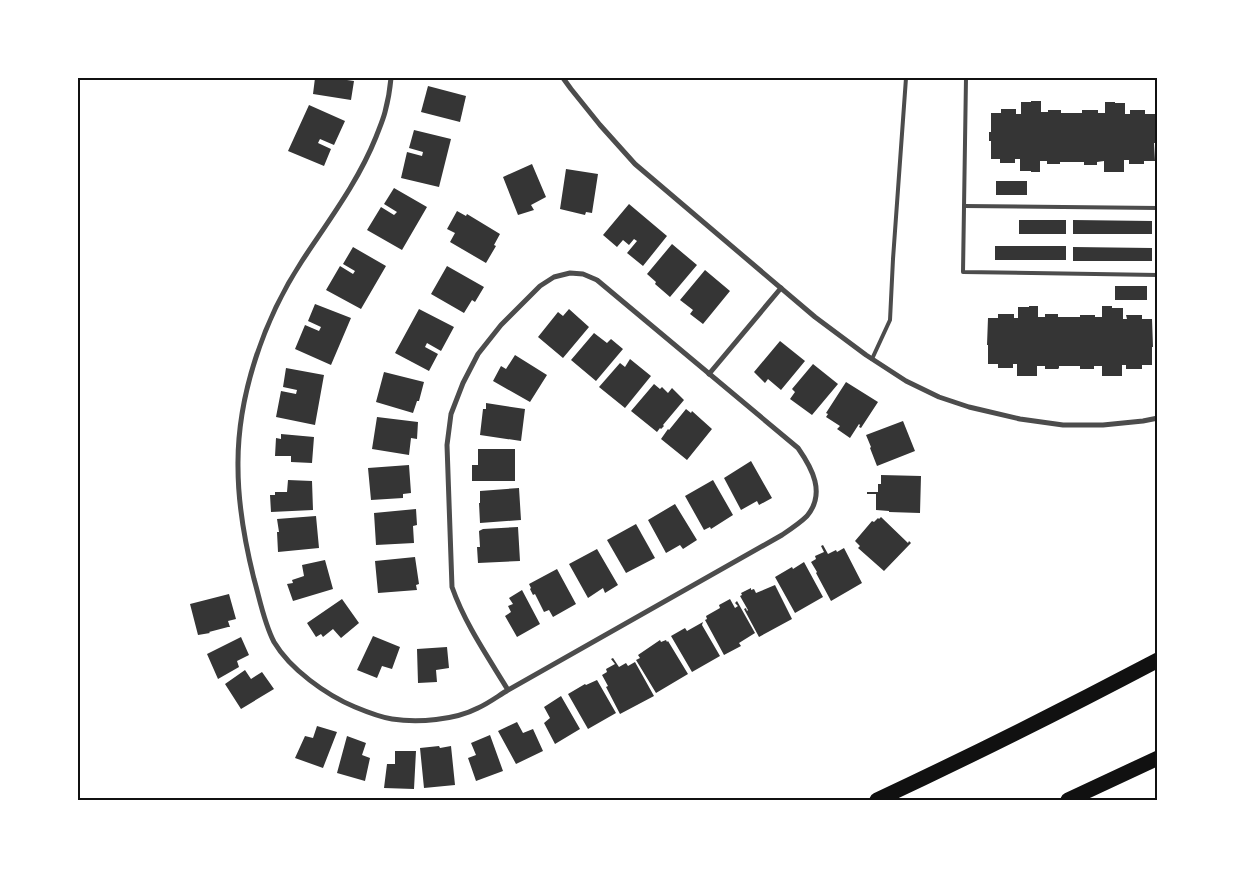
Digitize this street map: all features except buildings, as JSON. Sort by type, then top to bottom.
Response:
[{"type":"highway","points":[[877,800],[940,771],[1158,660]]},
{"type":"highway","points":[[1068,800],[1158,758]]},
{"type":"street","points":[[391,78],[385,113],[372,148],[350,190],[284,290],[255,360],[244,402],[238,466],[240,503],[248,552],[264,616],[274,640],[286,659],[312,682],[327,692],[348,704],[375,715],[393,719],[436,719],[457,716],[477,709],[796,526],[808,515],[814,504],[816,491],[814,476],[798,448],[597,280],[584,274],[570,273],[554,277],[540,286],[501,325],[478,354],[463,382],[451,414],[447,445],[452,588],[463,615],[508,690]]},
{"type":"street","points":[[563,78],[600,125],[635,164],[816,317],[872,359],[906,381],[939,397],[1020,420],[1063,425],[1103,425],[1158,418]]},
{"type":"street","points":[[709,374],[782,288]]},
{"type":"lane","points":[[872,359],[890,320],[906,78]]},
{"type":"lane","points":[[966,78],[963,272],[1158,274]]},
{"type":"lane","points":[[964,206],[1158,208]]}]
